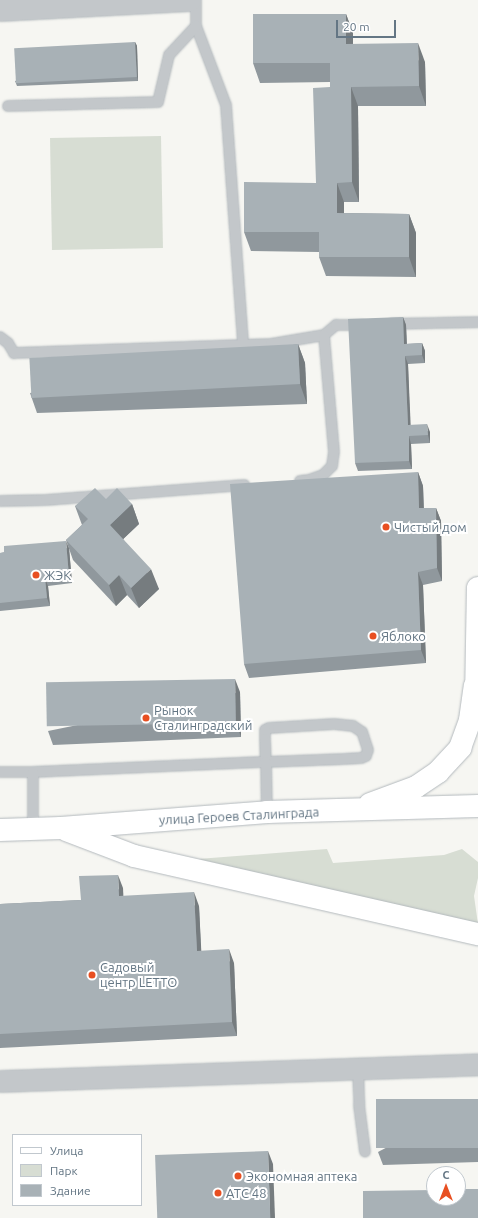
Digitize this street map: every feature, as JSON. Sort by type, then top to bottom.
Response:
[{"type":"main road","points":[[478,588],[478,725]]},
{"type":"main road","points":[[347,810],[378,801],[416,787],[438,772],[460,748],[470,720],[477,677]]},
{"type":"main road","name":"улица Героев Сталинграда","points":[[0,830],[62,828],[267,812],[478,806]]},
{"type":"main road","points":[[62,828],[134,856],[478,934]]},
{"type":"street","points":[[0,10],[190,0]]},
{"type":"street","points":[[0,1081],[478,1064]]},
{"type":"lane","points":[[196,0],[196,26],[226,105],[243,345]]},
{"type":"lane","points":[[8,106],[158,102],[169,55],[196,26]]},
{"type":"lane","points":[[0,337],[8,343],[14,353],[271,344],[324,335],[336,325],[478,322]]},
{"type":"lane","points":[[286,482],[309,480],[323,475],[332,466],[334,452],[324,335]]},
{"type":"lane","points":[[0,501],[46,500],[255,484]]},
{"type":"lane","points":[[0,772],[33,772],[266,762],[361,758],[366,756],[368,750],[367,743],[362,732],[353,726],[334,724],[269,728],[265,730],[266,762],[267,812]]},
{"type":"lane","points":[[33,772],[33,829]]},
{"type":"lane","points":[[358,1068],[359,1105],[365,1152]]},
{"type":"green space","points":[[161,136],[163,248],[52,250],[50,138]]},
{"type":"green space","points":[[327,849],[333,863],[444,855],[462,849],[478,862],[478,878],[474,896],[478,924],[198,859]]},
{"type":"building","points":[[253,14],[346,14],[346,44],[418,43],[419,86],[351,87],[352,182],[337,183],[337,213],[409,214],[409,257],[319,257],[319,232],[244,232],[244,182],[316,183],[313,88],[330,87],[330,63],[253,63]]},
{"type":"building","points":[[135,42],[137,77],[16,83],[14,48]]},
{"type":"building","points":[[403,317],[404,344],[422,343],[422,355],[405,356],[408,425],[427,424],[428,435],[409,436],[409,461],[355,463],[348,319]]},
{"type":"building","points":[[298,344],[300,384],[31,398],[29,358]]},
{"type":"building","points":[[418,472],[419,508],[436,508],[437,568],[418,572],[421,650],[244,664],[230,484]]},
{"type":"building","points":[[95,488],[106,499],[117,488],[132,504],[110,525],[151,569],[131,588],[119,575],[109,585],[66,540],[88,519],[75,506]]},
{"type":"building","name":"ЖЭК","points":[[66,541],[69,576],[45,578],[47,598],[0,603],[0,553],[4,552],[4,546]]},
{"type":"building","name":"Рынок Сталинградский","points":[[235,679],[236,723],[47,726],[46,682]]},
{"type":"building","points":[[118,875],[119,896],[194,892],[197,951],[229,949],[232,1022],[0,1034],[0,904],[81,900],[79,876]]},
{"type":"building","points":[[376,1099],[478,1099],[478,1148],[376,1148]]},
{"type":"building","name":"АТС 48","points":[[268,1151],[270,1218],[157,1218],[155,1155]]},
{"type":"building","points":[[466,1189],[478,1189],[478,1218],[363,1218],[363,1191],[426,1190],[426,1206],[466,1206]]},
{"type":"place","name":"Чистый дом","points":[[386,527]]},
{"type":"place","name":"ЖЭК","points":[[36,575]]},
{"type":"place","name":"Яблоко","points":[[373,636]]},
{"type":"place","name":"Рынок Сталинградский","points":[[146,718]]},
{"type":"place","name":"Садовый центр LETTO","points":[[92,975]]},
{"type":"place","name":"Экономная аптека","points":[[238,1176]]},
{"type":"place","name":"АТС 48","points":[[218,1193]]}]
